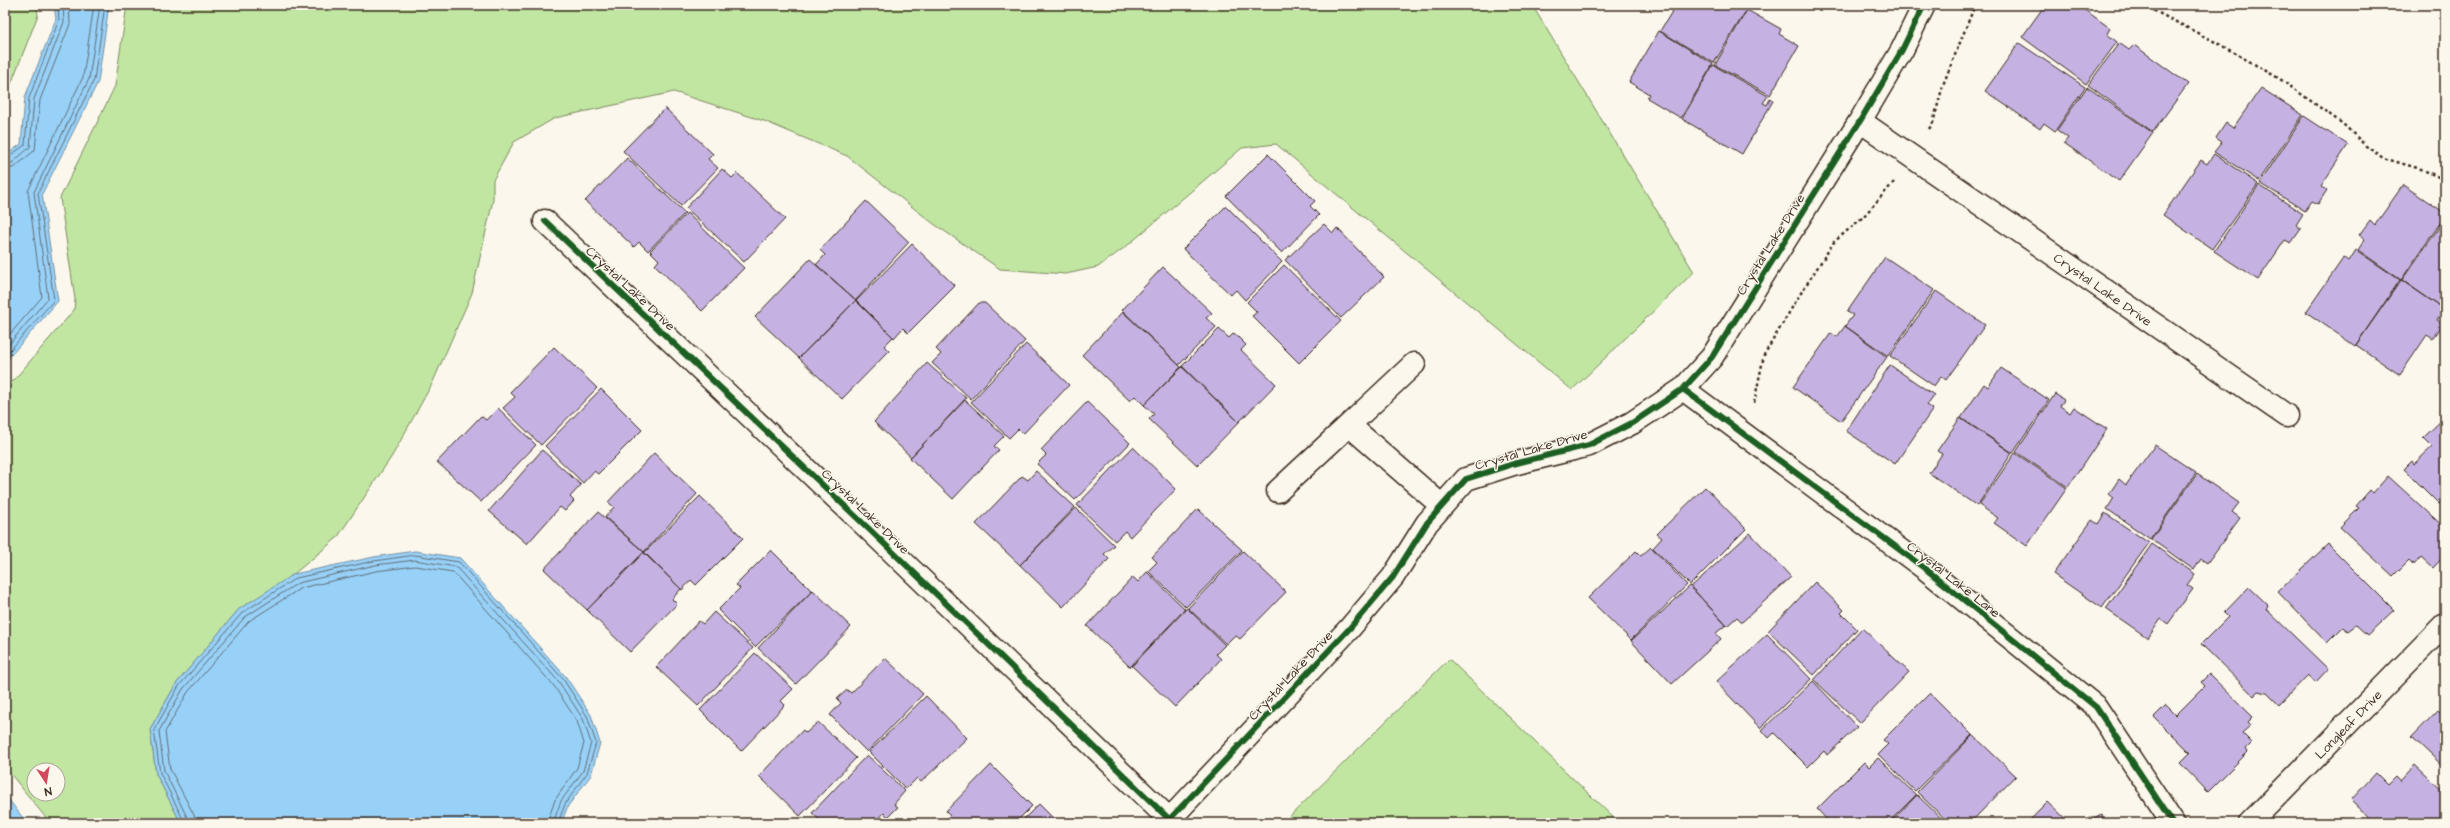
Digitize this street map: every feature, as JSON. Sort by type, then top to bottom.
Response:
[{"type":"street","name":"Crystal Lake Drive","points":[[545,222],[871,531],[1168,821],[1349,629],[1393,577],[1427,523],[1466,479],[1513,464],[1589,445],[1632,423],[1683,389],[1712,357],[1860,121],[1902,50],[1924,5]]},
{"type":"street","name":"Crystal Lake Drive","points":[[1860,121],[2287,416]]},
{"type":"street","points":[[1278,491],[1414,364]]},
{"type":"street","name":"Crystal Lake Lane","points":[[1683,389],[1927,570],[2096,707],[2173,823]]},
{"type":"street","points":[[1349,425],[1442,506]]},
{"type":"street","name":"Longleaf Drive","points":[[2250,823],[2445,624]]},
{"type":"path","points":[[1735,428],[1753,409],[1764,355],[1799,296],[1834,242],[1863,217],[1897,178],[1933,123],[1943,85],[1976,5]]},
{"type":"path","points":[[2143,5],[2219,44],[2280,79],[2343,124],[2366,146],[2383,158],[2421,168],[2445,180]]},
{"type":"green space","points":[[5,5],[36,5],[38,15],[9,89],[5,130]]},
{"type":"green space","points":[[127,5],[1532,5],[1694,272],[1572,390],[1276,144],[1242,148],[1128,245],[1098,267],[1066,274],[1000,269],[934,224],[847,156],[764,121],[674,92],[555,118],[514,142],[493,180],[493,200],[472,293],[432,384],[392,456],[337,538],[283,583],[239,609],[176,684],[150,729],[156,774],[181,823],[50,823],[33,802],[66,802],[66,762],[26,762],[26,793],[5,767],[5,387],[13,381],[74,310],[75,299],[60,198],[115,86]]},
{"type":"green space","points":[[1449,659],[1619,823],[1283,823]]},
{"type":"water","points":[[54,5],[109,5],[98,82],[42,194],[58,301],[5,362],[5,156],[21,144],[25,97],[56,19]]},
{"type":"water","points":[[415,551],[460,558],[566,677],[591,715],[600,743],[591,775],[568,806],[561,823],[181,823],[156,774],[150,729],[176,684],[239,609],[294,574],[374,557]]},
{"type":"water","points":[[5,795],[27,823],[5,823]]},
{"type":"building","points":[[1676,5],[1741,5],[1747,9],[1714,63],[1660,31]]},
{"type":"building","points":[[2045,5],[2078,5],[2110,28],[2107,34],[2117,42],[2086,84],[2022,37]]},
{"type":"building","points":[[1747,10],[1781,29],[1779,34],[1799,46],[1770,95],[1715,65]]},
{"type":"building","points":[[1659,31],[1713,64],[1681,118],[1647,98],[1649,94],[1629,82]]},
{"type":"building","points":[[2019,43],[2085,87],[2055,131],[2044,123],[2040,129],[1985,91]]},
{"type":"building","points":[[2119,43],[2129,50],[2134,45],[2188,84],[2153,132],[2088,85]]},
{"type":"building","points":[[1713,65],[1768,96],[1763,103],[1767,105],[1770,99],[1773,101],[1742,154],[1682,119]]},
{"type":"building","points":[[2087,87],[2153,133],[2119,181],[2064,143],[2068,138],[2057,130]]},
{"type":"building","points":[[2261,88],[2303,115],[2259,181],[2214,152],[2222,142],[2216,138],[2226,123],[2233,128]]},
{"type":"building","points":[[665,108],[713,154],[708,159],[718,168],[681,206],[623,151]]},
{"type":"building","points":[[2304,116],[2348,145],[2321,186],[2327,190],[2318,204],[2312,201],[2305,211],[2260,183]]},
{"type":"building","points":[[1268,154],[1315,201],[1310,206],[1319,215],[1282,253],[1226,196]]},
{"type":"building","points":[[2214,154],[2258,184],[2212,249],[2163,215],[2201,160],[2207,164]]},
{"type":"building","points":[[627,158],[685,213],[648,251],[639,242],[634,247],[585,201]]},
{"type":"building","points":[[722,169],[732,178],[737,173],[785,219],[744,262],[686,208]]},
{"type":"building","points":[[2259,185],[2303,214],[2296,225],[2301,229],[2291,243],[2285,240],[2258,280],[2214,251]]},
{"type":"building","points":[[2403,185],[2445,213],[2445,216],[2401,280],[2358,250],[2365,239],[2359,235],[2370,220],[2375,225]]},
{"type":"building","points":[[866,201],[909,242],[856,300],[816,265],[825,255],[820,250]]},
{"type":"building","points":[[1226,206],[1282,262],[1245,300],[1236,290],[1231,295],[1183,249]]},
{"type":"building","points":[[687,213],[744,268],[702,311],[655,265],[659,260],[650,251]]},
{"type":"building","points":[[2445,219],[2445,310],[2402,280]]},
{"type":"building","points":[[1324,224],[1333,233],[1337,228],[1384,277],[1341,318],[1285,260]]},
{"type":"building","points":[[912,244],[955,286],[908,333],[903,328],[894,338],[856,301]]},
{"type":"building","points":[[2356,250],[2400,280],[2355,346],[2306,312],[2344,257],[2349,261]]},
{"type":"building","points":[[1885,257],[1934,290],[1888,356],[1845,326],[1853,315],[1847,312]]},
{"type":"building","points":[[810,259],[856,300],[799,358],[755,317]]},
{"type":"building","points":[[1284,265],[1341,321],[1299,363],[1252,316],[1257,312],[1247,302]]},
{"type":"building","points":[[1163,267],[1212,313],[1206,318],[1216,327],[1179,365],[1122,310]]},
{"type":"building","points":[[2401,280],[2445,310],[2437,320],[2443,324],[2433,339],[2427,335],[2400,375],[2356,345]]},
{"type":"building","points":[[1936,291],[1985,325],[1946,380],[1941,376],[1934,386],[1890,356]]},
{"type":"building","points":[[856,300],[893,337],[884,346],[889,351],[842,399],[799,358]]},
{"type":"building","points":[[979,303],[985,303],[1025,341],[971,399],[932,363],[941,354],[936,349]]},
{"type":"building","points":[[1123,312],[1181,367],[1144,405],[1135,396],[1130,401],[1082,355]]},
{"type":"building","points":[[1845,326],[1887,357],[1841,421],[1793,387],[1831,333],[1837,337]]},
{"type":"building","points":[[1219,329],[1229,338],[1234,333],[1246,345],[1241,350],[1276,384],[1239,422],[1182,366]]},
{"type":"building","points":[[1026,344],[1069,385],[1023,434],[1018,429],[1009,438],[971,402]]},
{"type":"building","points":[[554,347],[597,388],[541,445],[503,408],[515,397],[510,392]]},
{"type":"building","points":[[927,363],[966,398],[911,457],[874,422]]},
{"type":"building","points":[[1890,365],[1934,395],[1927,405],[1933,409],[1895,464],[1846,431]]},
{"type":"building","points":[[1182,367],[1239,422],[1197,465],[1149,419],[1154,414],[1144,405]]},
{"type":"building","points":[[2001,368],[2049,400],[2013,453],[1961,418],[1984,384],[1988,387]]},
{"type":"building","points":[[601,389],[642,430],[598,474],[594,471],[583,483],[545,446]]},
{"type":"building","points":[[2055,394],[2064,400],[2060,406],[2070,413],[2074,407],[2107,429],[2068,487],[2016,452]]},
{"type":"building","points":[[965,400],[1004,436],[994,446],[999,450],[953,499],[910,458]]},
{"type":"building","points":[[1087,402],[1130,443],[1075,500],[1037,464],[1046,455],[1041,450]]},
{"type":"building","points":[[498,408],[536,445],[481,502],[437,462],[481,416],[486,420]]},
{"type":"building","points":[[2445,417],[2444,509],[2404,469],[2412,461],[2414,464],[2432,447],[2423,438]]},
{"type":"building","points":[[1960,418],[2012,453],[1977,506],[1929,473],[1942,454],[1937,451]]},
{"type":"building","points":[[2155,445],[2196,473],[2150,539],[2107,509],[2114,498],[2109,494],[2119,479],[2126,485]]},
{"type":"building","points":[[1133,447],[1176,489],[1130,537],[1125,531],[1115,541],[1077,505]]},
{"type":"building","points":[[542,450],[581,485],[570,497],[574,501],[565,511],[560,507],[527,544],[489,511]]},
{"type":"building","points":[[654,453],[697,494],[644,552],[605,517],[614,507],[608,502]]},
{"type":"building","points":[[2015,453],[2067,488],[2027,546],[1994,523],[1998,518],[1979,505]]},
{"type":"building","points":[[1036,471],[1075,507],[1020,565],[976,524],[1022,476],[1028,480]]},
{"type":"building","points":[[2197,474],[2239,503],[2232,512],[2240,518],[2207,563],[2201,559],[2194,570],[2151,539]]},
{"type":"building","points":[[2388,476],[2445,528],[2445,555],[2433,568],[2421,557],[2414,565],[2409,560],[2393,576],[2340,527],[2359,508],[2356,506],[2370,490],[2373,493]]},
{"type":"building","points":[[1705,487],[1746,529],[1690,585],[1653,548],[1662,538],[1657,534]]},
{"type":"building","points":[[700,496],[743,538],[696,585],[691,580],[682,590],[644,553]]},
{"type":"building","points":[[1076,508],[1114,545],[1104,554],[1109,559],[1063,607],[1020,565]]},
{"type":"building","points":[[1198,509],[1242,550],[1186,607],[1148,571],[1157,562],[1152,557]]},
{"type":"building","points":[[598,512],[644,552],[587,610],[544,569]]},
{"type":"building","points":[[2105,513],[2149,543],[2102,608],[2053,574],[2092,520],[2098,524]]},
{"type":"building","points":[[1750,533],[1791,577],[1742,622],[1737,617],[1727,626],[1691,587]]},
{"type":"building","points":[[2152,544],[2195,574],[2187,585],[2193,589],[2168,624],[2161,619],[2148,638],[2106,609]]},
{"type":"building","points":[[2328,544],[2394,610],[2367,635],[2356,625],[2348,631],[2343,627],[2327,643],[2278,592]]},
{"type":"building","points":[[1651,547],[1687,585],[1631,640],[1588,598],[1636,551],[1641,556]]},
{"type":"building","points":[[771,550],[812,591],[755,647],[718,610],[740,588],[736,585]]},
{"type":"building","points":[[1243,551],[1286,592],[1240,639],[1235,635],[1226,644],[1188,608]]},
{"type":"building","points":[[644,552],[681,589],[672,599],[677,604],[630,652],[587,610]]},
{"type":"building","points":[[1147,572],[1185,609],[1130,667],[1087,626],[1133,577],[1138,582]]},
{"type":"building","points":[[1815,582],[1844,610],[1841,613],[1857,629],[1814,675],[1768,631]]},
{"type":"building","points":[[1690,586],[1726,625],[1716,633],[1721,639],[1672,684],[1631,641]]},
{"type":"building","points":[[2249,587],[2268,605],[2266,609],[2328,669],[2316,682],[2308,675],[2279,705],[2267,693],[2259,691],[2254,696],[2201,644],[2228,617],[2224,613]]},
{"type":"building","points":[[813,590],[851,627],[796,684],[758,648]]},
{"type":"building","points":[[1187,608],[1225,645],[1216,654],[1221,659],[1175,707],[1132,666]]},
{"type":"building","points":[[714,612],[753,648],[698,706],[656,667],[699,621],[703,624]]},
{"type":"building","points":[[1862,628],[1909,672],[1860,723],[1814,680]]},
{"type":"building","points":[[1767,634],[1811,679],[1760,728],[1716,682]]},
{"type":"building","points":[[755,653],[793,689],[781,701],[785,705],[741,751],[700,710]]},
{"type":"building","points":[[885,658],[923,694],[867,752],[830,715],[841,703],[837,699],[847,690],[851,693]]},
{"type":"building","points":[[2209,674],[2253,717],[2248,722],[2251,725],[2242,733],[2252,743],[2246,749],[2248,752],[2208,792],[2180,763],[2190,753],[2154,717],[2166,705],[2176,715],[2205,686],[2201,682]]},
{"type":"building","points":[[1813,681],[1857,727],[1827,755],[1824,751],[1808,767],[1774,733],[1769,738],[1762,730]]},
{"type":"building","points":[[1930,693],[1972,735],[1915,791],[1878,754],[1888,744],[1883,740]]},
{"type":"building","points":[[926,696],[967,738],[921,782],[917,778],[906,789],[869,752]]},
{"type":"building","points":[[2438,710],[2445,717],[2445,768],[2412,737]]},
{"type":"building","points":[[818,722],[856,758],[800,816],[759,776],[803,730],[806,733]]},
{"type":"building","points":[[1973,735],[2016,776],[1970,823],[1964,819],[1960,823],[1949,823],[1917,792]]},
{"type":"building","points":[[867,755],[905,791],[894,804],[898,807],[888,817],[884,813],[875,823],[823,823],[812,813]]},
{"type":"building","points":[[1878,758],[1916,795],[1888,823],[1830,823],[1817,809],[1864,762],[1869,767]]},
{"type":"building","points":[[991,765],[1032,806],[1015,823],[942,823],[950,815],[946,811]]},
{"type":"building","points":[[2415,765],[2445,793],[2445,823],[2375,823],[2351,800],[2376,773],[2387,784],[2395,776],[2400,781]]},
{"type":"building","points":[[1917,795],[1946,823],[1890,823]]},
{"type":"building","points":[[2048,802],[2070,823],[2027,823]]},
{"type":"building","points":[[1039,804],[1058,823],[1020,823]]},
{"type":"building","points":[[2101,815],[2106,823],[2087,823]]},
{"type":"cycle path","points":[[1166,823],[1349,629],[1393,577],[1427,523],[1466,479],[1513,464],[1589,445],[1632,423],[1683,389],[1712,357],[1860,121],[1902,50],[1924,5]]},
{"type":"cycle path","points":[[545,221],[871,531],[1169,819]]},
{"type":"cycle path","points":[[1683,389],[1927,570],[2096,707],[2173,823]]}]
